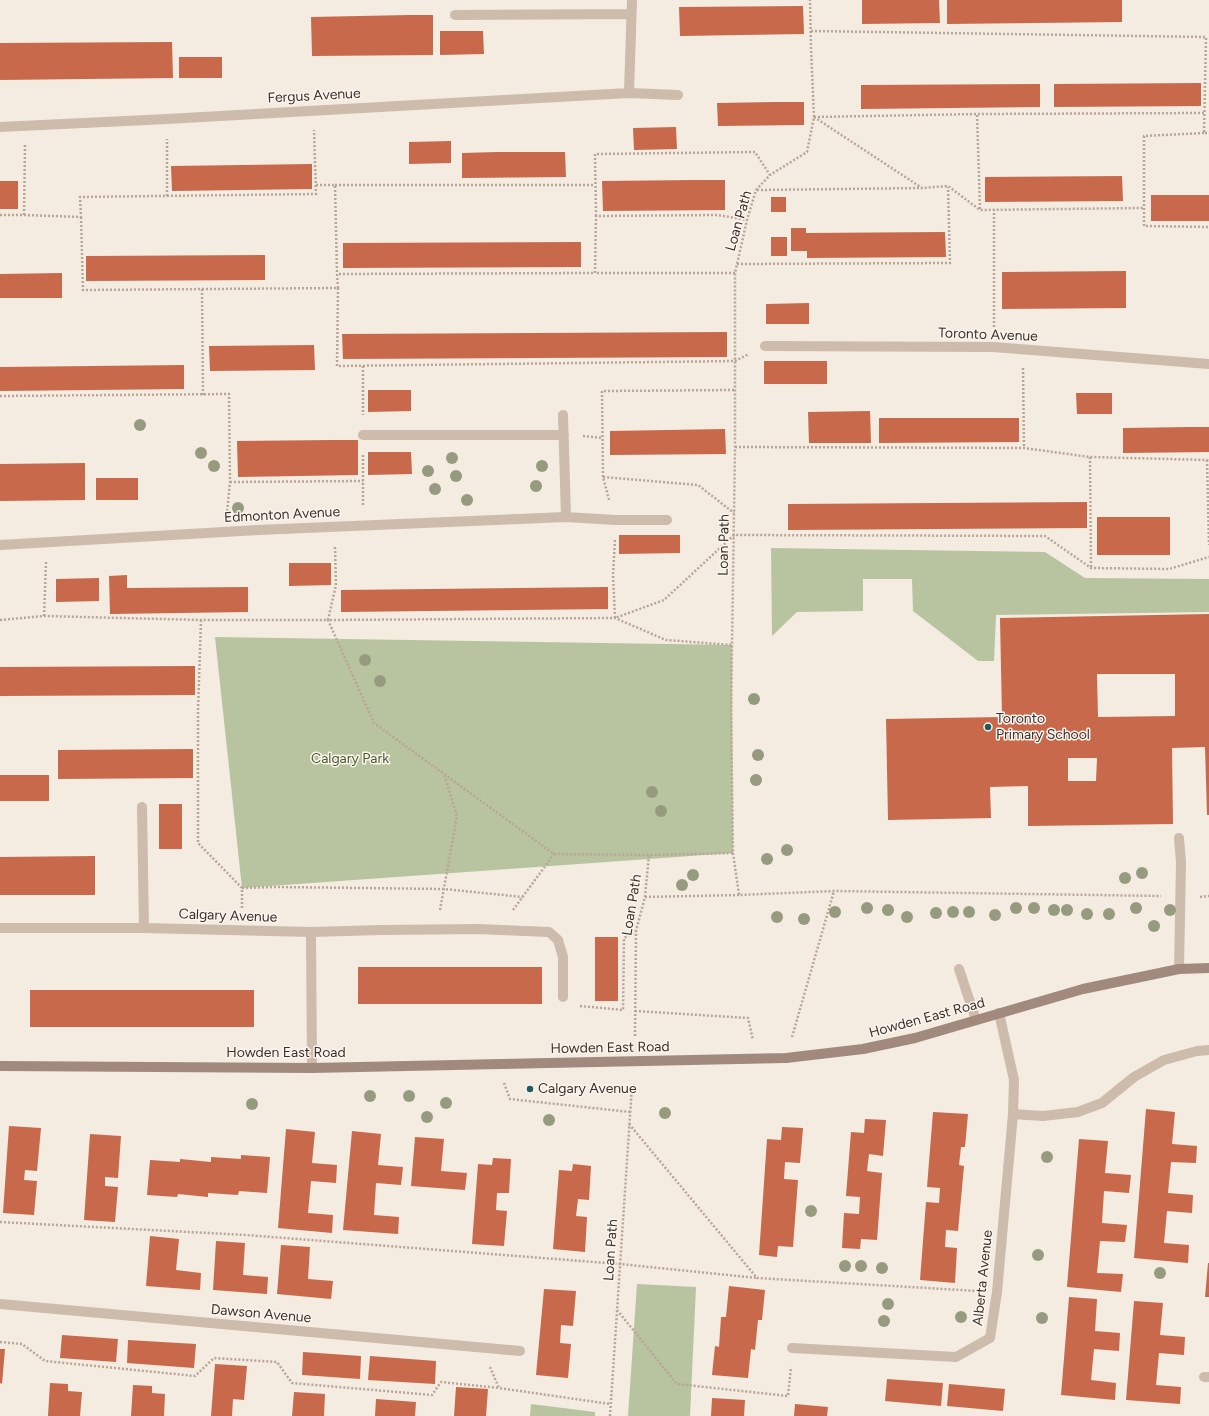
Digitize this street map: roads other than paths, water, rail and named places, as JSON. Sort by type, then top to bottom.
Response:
[{"type":"street","points":[[629,93],[632,0]]},
{"type":"street","points":[[455,15],[631,14]]},
{"type":"street","name":"Fergus Avenue","points":[[0,127],[629,93],[678,95]]},
{"type":"street","name":"Toronto Avenue","points":[[765,346],[993,347],[1209,364]]},
{"type":"street","points":[[563,415],[566,517]]},
{"type":"street","points":[[363,435],[564,435]]},
{"type":"street","name":"Edmonton Avenue","points":[[0,545],[224,532],[566,517],[615,520],[667,520]]},
{"type":"street","points":[[142,807],[144,928]]},
{"type":"street","points":[[1179,838],[1181,862],[1179,969]]},
{"type":"street","name":"Calgary Avenue","points":[[0,928],[144,928],[311,932],[436,929],[549,932],[558,940],[563,957],[563,997]]},
{"type":"street","points":[[311,932],[312,1068]]},
{"type":"street","name":"Howden East Road","points":[[0,1066],[312,1068],[786,1058],[863,1050],[915,1038],[1084,989],[1179,969],[1209,968]]},
{"type":"street","points":[[959,969],[976,1020]]},
{"type":"street","name":"Alberta Avenue","points":[[792,1348],[956,1357],[990,1338],[997,1292],[1013,1114],[1014,1080],[999,1013]]},
{"type":"street","points":[[1013,1114],[1043,1116],[1078,1112],[1102,1103],[1134,1077],[1164,1060],[1197,1051],[1209,1050]]},
{"type":"street","name":"Dawson Avenue","points":[[0,1304],[520,1351]]},
{"type":"place","name":"Toronto Primary School","points":[[988,727]]},
{"type":"place","name":"Calgary Avenue","points":[[530,1089]]},
{"type":"park label","name":"Calgary Park","points":[[350,759]]}]
